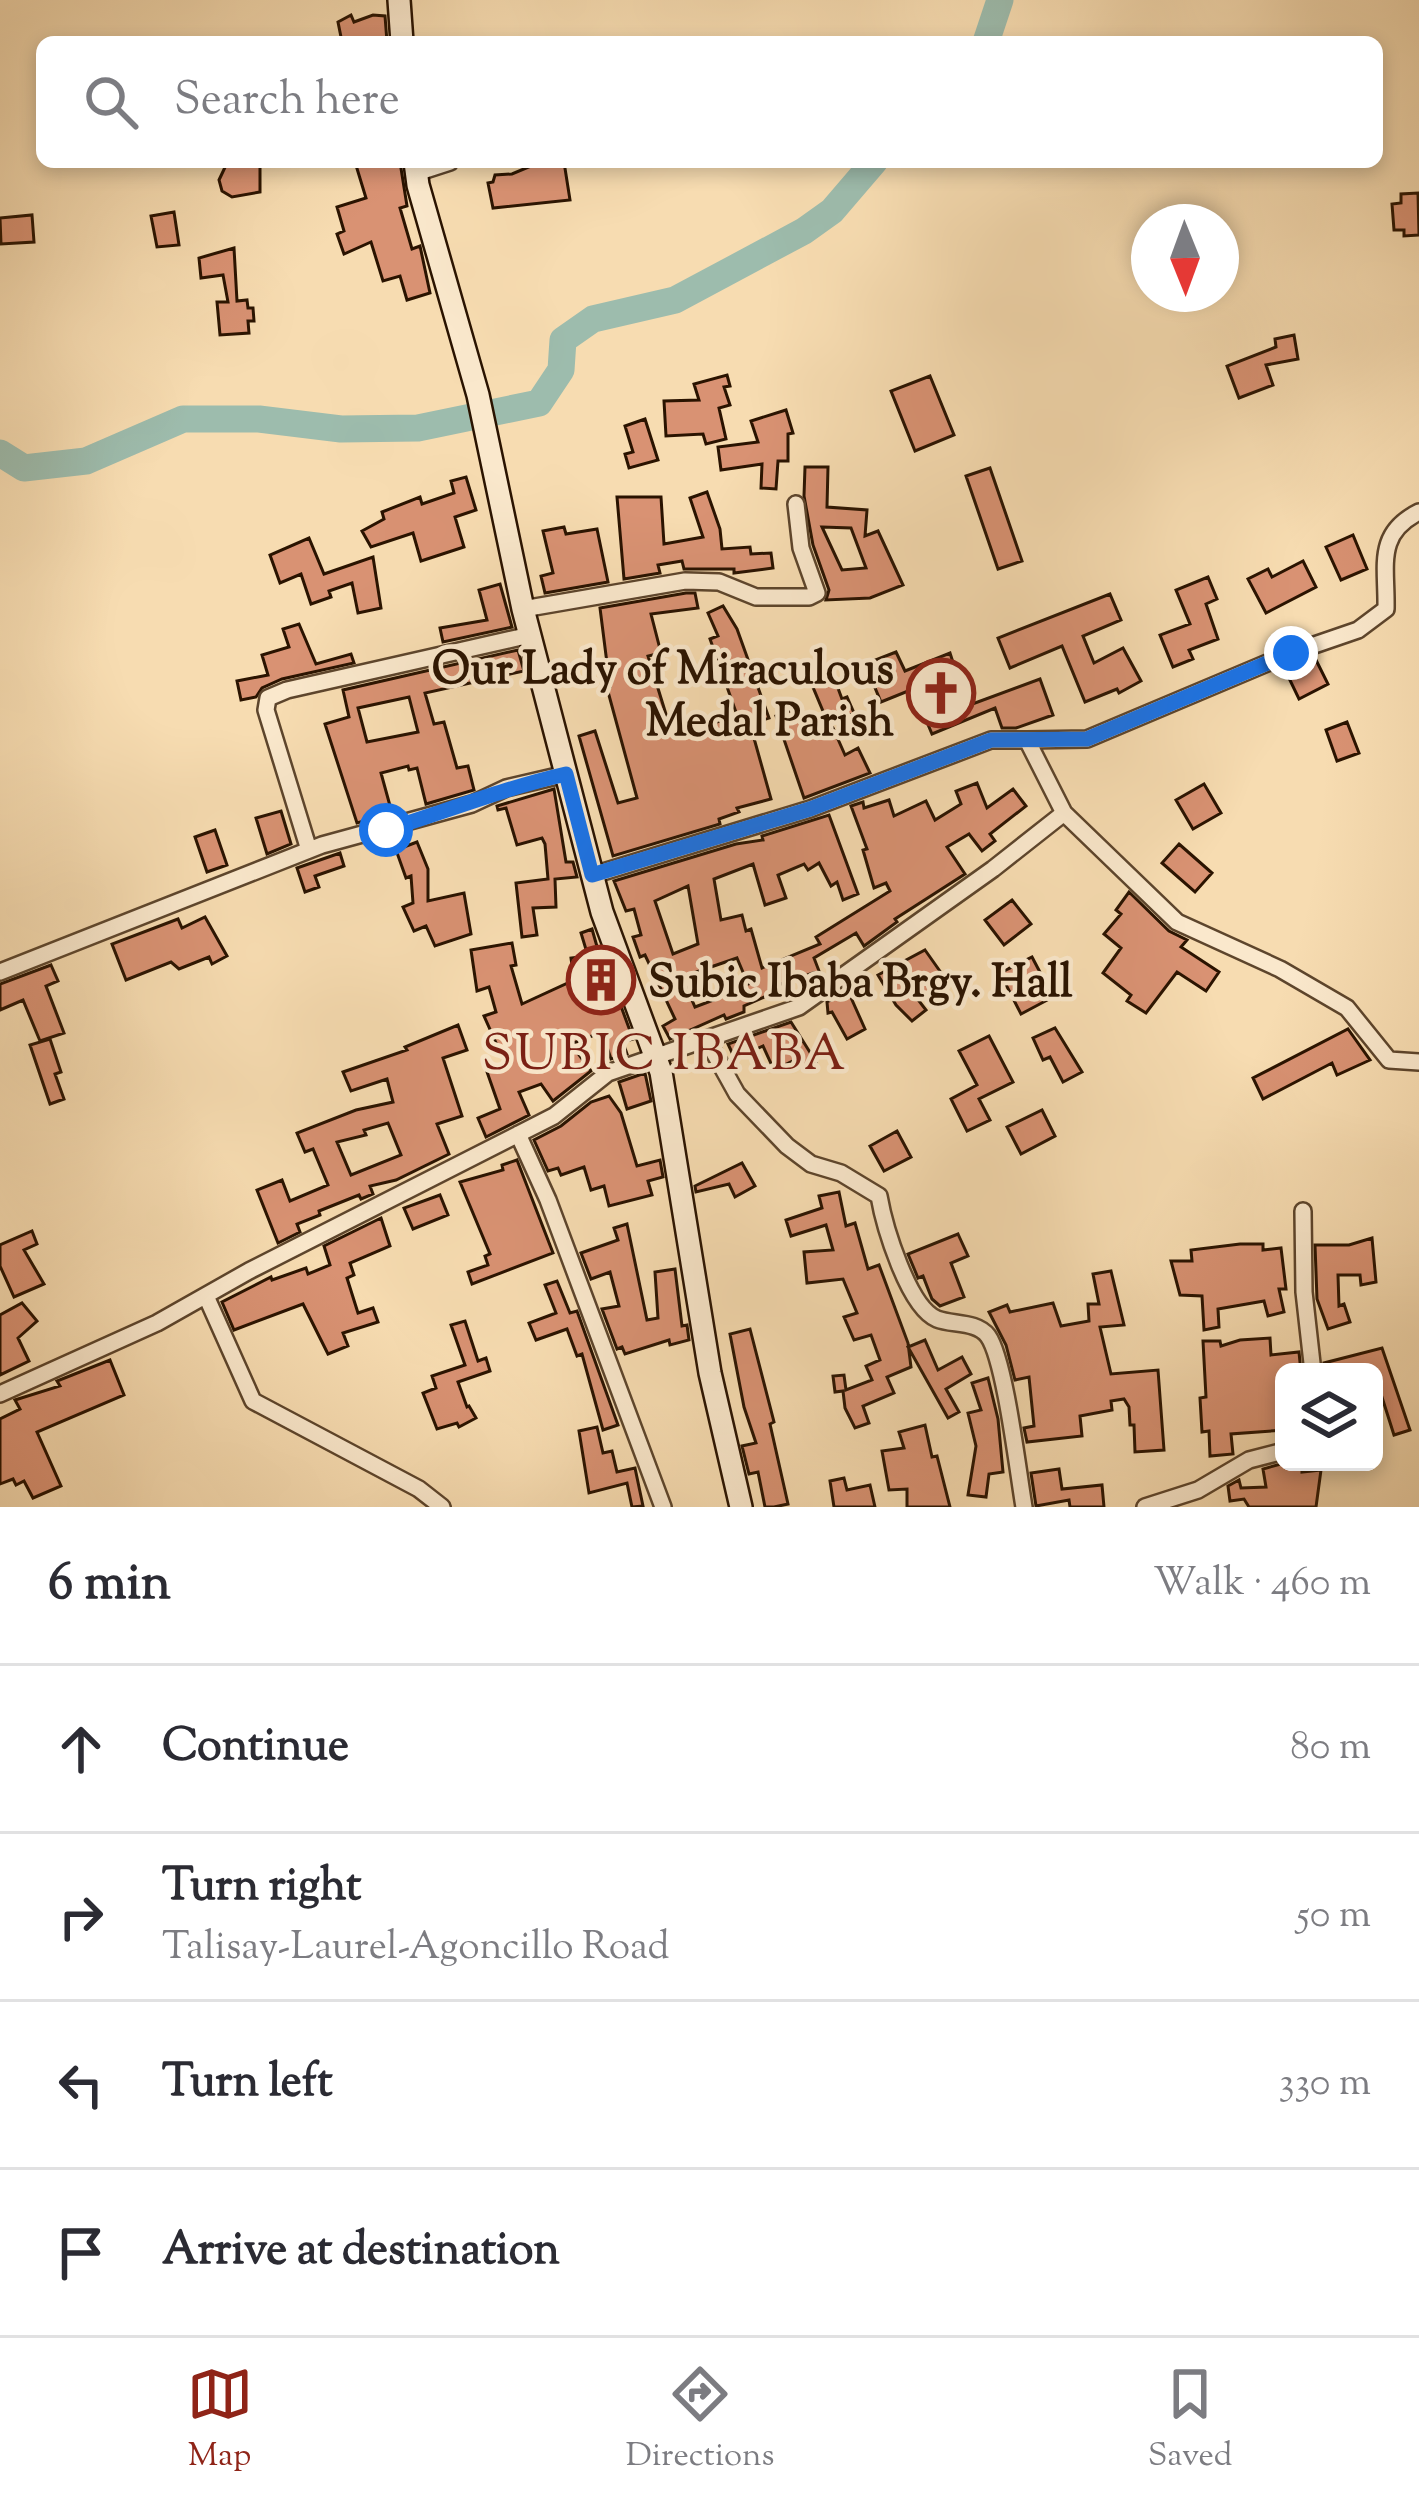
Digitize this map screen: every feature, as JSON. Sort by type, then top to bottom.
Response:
[{"type":"main road","points":[[399,0],[402,36]]},
{"type":"main road","points":[[416,168],[478,394],[523,609],[592,875],[656,1059],[710,1373],[741,1507]]},
{"type":"street","points":[[523,609],[685,581],[719,582],[756,596],[809,597],[817,586],[801,548],[796,505]]},
{"type":"street","points":[[592,875],[810,809],[991,740],[1087,739],[1291,653],[1358,631],[1386,609],[1387,540],[1398,523],[1419,512]]},
{"type":"street","points":[[309,850],[266,710],[268,698],[530,635]]},
{"type":"street","points":[[1027,740],[1064,813],[1177,922],[1280,969],[1347,1008],[1389,1060],[1419,1062]]},
{"type":"street","points":[[0,972],[309,850],[566,774]]},
{"type":"street","points":[[0,1394],[158,1323],[554,1116],[608,1073],[799,1007],[1064,813]]},
{"type":"street","points":[[707,1040],[737,1094],[787,1146],[811,1164],[841,1173],[879,1196],[895,1257],[925,1312],[982,1330],[991,1339],[1024,1507]]},
{"type":"street","points":[[518,1134],[548,1200],[663,1507]]},
{"type":"street","points":[[1303,1211],[1304,1292],[1312,1363]]},
{"type":"street","points":[[206,1296],[253,1401],[418,1489],[442,1507]]},
{"type":"street","points":[[1145,1507],[1198,1490],[1249,1460],[1275,1453]]},
{"type":"building","points":[[351,15],[354,22],[385,16],[387,36],[341,36],[338,22]]},
{"type":"building","points":[[225,168],[260,168],[260,192],[232,197],[222,191],[219,180]]},
{"type":"building","points":[[357,168],[401,168],[407,206],[400,208],[412,249],[420,246],[430,293],[407,300],[400,276],[383,281],[371,242],[344,254],[337,234],[344,231],[337,207],[366,198]]},
{"type":"building","points":[[526,168],[565,168],[570,200],[493,208],[488,183],[495,175]]},
{"type":"building","points":[[1418,193],[1419,235],[1404,236],[1404,230],[1394,230],[1392,204],[1401,203],[1401,194]]},
{"type":"building","points":[[174,212],[179,245],[157,247],[151,216]]},
{"type":"building","points":[[32,215],[34,242],[1,244],[0,218]]},
{"type":"building","points":[[234,248],[237,301],[247,300],[254,321],[248,321],[249,333],[220,335],[217,302],[228,302],[223,275],[201,278],[199,258]]},
{"type":"building","points":[[1294,335],[1298,359],[1266,365],[1273,385],[1239,398],[1227,366],[1276,347],[1275,339]]},
{"type":"building","points":[[727,375],[730,386],[724,387],[730,405],[719,408],[726,439],[706,444],[703,434],[666,436],[664,401],[699,400],[694,384]]},
{"type":"building","points":[[930,376],[954,435],[915,451],[891,391]]},
{"type":"building","points":[[786,410],[793,433],[788,434],[788,461],[778,461],[776,489],[761,488],[762,464],[721,470],[718,447],[758,442],[751,421]]},
{"type":"building","points":[[645,419],[658,460],[629,468],[625,454],[633,452],[625,426]]},
{"type":"building","points":[[805,467],[828,467],[827,507],[867,510],[865,536],[878,531],[903,585],[870,598],[826,600],[829,590],[813,545],[804,496]],"holes":[[[822,527],[851,528],[866,568],[842,570]]]},
{"type":"building","points":[[990,468],[1022,561],[998,569],[966,476]]},
{"type":"building","points":[[466,477],[476,510],[455,517],[464,547],[421,561],[413,533],[371,547],[362,531],[384,519],[382,512],[420,497],[422,504],[454,493],[451,481]]},
{"type":"building","points":[[707,492],[722,549],[750,547],[751,554],[771,553],[773,568],[734,573],[734,569],[684,569],[682,561],[658,565],[660,573],[624,579],[617,497],[661,497],[664,544],[703,537],[690,498]]},
{"type":"building","points":[[564,527],[566,534],[597,529],[608,582],[545,593],[541,576],[553,573],[543,531]]},
{"type":"building","points":[[1353,535],[1367,569],[1341,580],[1326,547]]},
{"type":"building","points":[[309,538],[324,574],[373,557],[381,608],[358,613],[352,583],[311,604],[301,574],[280,583],[270,555]]},
{"type":"building","points":[[1303,561],[1316,587],[1266,613],[1248,579],[1268,569],[1272,577]]},
{"type":"building","points":[[1208,577],[1217,599],[1206,604],[1218,639],[1189,650],[1193,659],[1173,667],[1160,635],[1190,624],[1176,590]]},
{"type":"building","points":[[500,584],[512,627],[443,642],[440,628],[487,620],[479,590]]},
{"type":"building","points":[[695,593],[698,608],[651,614],[661,653],[648,656],[673,737],[737,715],[710,639],[718,636],[708,613],[723,606],[737,629],[769,718],[750,724],[771,799],[737,808],[739,812],[719,819],[720,824],[613,856],[579,736],[595,731],[618,803],[637,798],[607,688],[600,608]]},
{"type":"building","points":[[1110,594],[1121,620],[1083,636],[1094,663],[1123,648],[1141,681],[1085,702],[1062,646],[1010,668],[998,638]]},
{"type":"building","points":[[299,624],[316,664],[351,654],[354,663],[282,679],[262,688],[256,697],[241,700],[237,681],[268,675],[262,655],[289,647],[283,629]]},
{"type":"building","points":[[518,650],[524,671],[425,693],[434,724],[444,722],[457,768],[468,766],[474,790],[426,804],[417,768],[381,773],[392,813],[357,823],[325,724],[349,717],[343,690]],"holes":[[[409,697],[418,732],[367,742],[358,708]]]},
{"type":"building","points":[[896,652],[905,671],[950,653],[967,706],[1040,679],[1053,715],[1002,728],[995,708],[932,734],[913,689],[881,702],[865,664]]},
{"type":"building","points":[[1316,660],[1328,684],[1299,699],[1287,674]]},
{"type":"building","points":[[832,672],[842,699],[847,697],[854,713],[828,723],[810,680]]},
{"type":"building","points":[[798,708],[809,738],[833,728],[845,755],[858,748],[870,773],[804,798],[776,716]]},
{"type":"building","points":[[1347,722],[1359,753],[1337,761],[1326,730]]},
{"type":"building","points":[[977,783],[987,808],[1013,789],[1026,806],[990,834],[995,841],[982,851],[969,834],[947,847],[965,874],[895,919],[864,946],[856,933],[814,958],[819,971],[778,985],[780,990],[744,1006],[744,1012],[726,1019],[724,1015],[670,1039],[663,1026],[675,1019],[645,955],[640,957],[633,937],[641,935],[634,909],[626,911],[614,881],[763,840],[762,836],[829,815],[858,894],[843,900],[837,882],[831,886],[819,863],[808,870],[804,864],[778,875],[786,898],[765,905],[753,864],[714,879],[721,920],[742,915],[762,968],[820,944],[816,937],[890,891],[886,883],[874,888],[863,850],[867,849],[851,806],[863,802],[864,808],[889,800],[894,816],[926,801],[935,820],[961,804],[956,791]],"holes":[[[688,886],[698,944],[673,954],[655,901]],[[737,958],[748,984],[695,1007],[682,977]]]},
{"type":"building","points":[[1204,784],[1221,813],[1193,829],[1176,800]]},
{"type":"building","points":[[554,789],[566,862],[573,862],[577,877],[555,879],[556,907],[533,908],[537,935],[522,937],[516,883],[548,879],[545,844],[542,838],[517,845],[506,808],[498,810],[497,806]]},
{"type":"building","points":[[281,811],[291,844],[267,854],[256,818]]},
{"type":"building","points":[[215,830],[227,865],[207,872],[195,837]]},
{"type":"building","points":[[417,842],[428,869],[428,901],[464,893],[471,934],[435,946],[426,926],[414,931],[403,907],[413,903],[411,876],[406,878],[396,850]]},
{"type":"building","points":[[1179,844],[1212,873],[1195,892],[1162,863]]},
{"type":"building","points":[[340,853],[344,866],[315,876],[319,887],[305,892],[297,868]]},
{"type":"building","points":[[1129,892],[1169,931],[1187,940],[1181,947],[1219,972],[1206,991],[1177,972],[1146,1013],[1127,1001],[1131,995],[1103,973],[1121,948],[1104,934],[1121,914],[1116,910]]},
{"type":"building","points":[[1012,900],[1031,924],[1004,945],[985,920]]},
{"type":"building","points":[[205,917],[227,956],[212,964],[209,957],[179,969],[171,962],[126,980],[112,944],[178,919],[182,928]]},
{"type":"building","points":[[592,929],[610,992],[615,990],[633,1039],[623,1042],[627,1054],[611,1059],[602,1032],[571,1044],[591,1071],[553,1101],[541,1084],[519,1092],[529,1115],[486,1137],[478,1118],[500,1109],[486,1069],[505,1063],[484,1016],[496,1012],[489,987],[477,991],[471,950],[512,943],[516,965],[511,966],[522,1004],[574,980],[571,958],[588,956],[581,933]]},
{"type":"building","points":[[925,950],[949,984],[919,1001],[926,1010],[912,1021],[878,975]]},
{"type":"building","points":[[1032,957],[1053,997],[1021,1014],[1000,973]]},
{"type":"building","points":[[51,965],[58,981],[46,986],[64,1033],[40,1041],[23,1000],[0,1010],[0,984]]},
{"type":"building","points":[[848,991],[865,1029],[847,1039],[832,1012],[828,1013],[827,1002]]},
{"type":"building","points":[[791,1022],[816,1062],[803,1069],[797,1059],[774,1070],[763,1046],[735,1059],[728,1044]]},
{"type":"building","points":[[458,1025],[467,1050],[443,1058],[462,1116],[437,1124],[449,1154],[396,1180],[370,1186],[373,1194],[319,1211],[320,1215],[297,1224],[300,1232],[278,1243],[257,1190],[282,1180],[290,1201],[328,1185],[313,1149],[305,1152],[297,1133],[356,1110],[393,1102],[387,1079],[351,1091],[343,1072],[407,1050],[405,1047]],"holes":[[[388,1123],[401,1155],[351,1175],[337,1142]]]},
{"type":"building","points":[[1055,1028],[1082,1072],[1063,1082],[1050,1057],[1043,1060],[1033,1038]]},
{"type":"building","points":[[1348,1029],[1370,1060],[1337,1075],[1332,1063],[1263,1099],[1253,1078]]},
{"type":"building","points":[[989,1036],[1013,1082],[979,1099],[990,1120],[967,1131],[951,1099],[977,1085],[959,1051]]},
{"type":"building","points":[[50,1039],[64,1099],[50,1104],[30,1045]]},
{"type":"building","points":[[645,1073],[651,1101],[627,1109],[619,1082]]},
{"type":"building","points":[[609,1096],[621,1113],[637,1166],[660,1160],[663,1177],[648,1181],[652,1195],[609,1206],[604,1186],[591,1190],[584,1167],[561,1175],[558,1168],[548,1171],[534,1140],[591,1102]]},
{"type":"building","points":[[1042,1110],[1055,1136],[1021,1154],[1007,1127]]},
{"type":"building","points":[[897,1131],[911,1157],[884,1171],[870,1146]]},
{"type":"building","points":[[517,1160],[553,1253],[472,1284],[468,1272],[488,1265],[485,1256],[490,1254],[460,1182],[503,1170],[502,1165]]},
{"type":"building","points":[[742,1163],[755,1186],[735,1197],[729,1184],[696,1192],[695,1186]]},
{"type":"building","points":[[839,1192],[846,1226],[855,1223],[868,1269],[879,1265],[908,1343],[911,1367],[887,1377],[894,1393],[863,1406],[869,1423],[855,1428],[843,1391],[835,1392],[833,1376],[844,1375],[846,1390],[872,1380],[866,1366],[880,1360],[871,1335],[854,1340],[844,1317],[857,1313],[843,1279],[807,1283],[804,1252],[833,1250],[826,1225],[791,1236],[786,1220],[822,1208],[819,1196]]},
{"type":"building","points":[[440,1195],[448,1215],[413,1229],[404,1208]]},
{"type":"building","points":[[381,1218],[390,1246],[350,1263],[354,1275],[347,1278],[358,1313],[373,1308],[378,1322],[343,1333],[348,1346],[328,1354],[303,1304],[234,1330],[222,1302],[271,1277],[306,1268],[308,1274],[330,1265],[324,1246]]},
{"type":"building","points":[[627,1224],[647,1320],[658,1318],[655,1272],[675,1269],[682,1326],[687,1325],[689,1340],[670,1345],[669,1340],[625,1354],[622,1347],[617,1349],[602,1309],[619,1306],[610,1272],[591,1279],[581,1253],[618,1240],[614,1228]]},
{"type":"building","points":[[32,1231],[37,1244],[24,1250],[44,1284],[14,1297],[0,1266],[0,1245]]},
{"type":"building","points":[[958,1234],[968,1256],[951,1263],[964,1297],[940,1306],[923,1276],[918,1278],[908,1254]]},
{"type":"building","points":[[1372,1238],[1376,1282],[1361,1285],[1360,1275],[1338,1275],[1339,1306],[1344,1304],[1350,1322],[1328,1329],[1317,1299],[1315,1245],[1349,1245]]},
{"type":"building","points":[[1263,1244],[1263,1250],[1281,1248],[1286,1289],[1279,1289],[1284,1312],[1268,1316],[1264,1301],[1218,1309],[1219,1327],[1204,1330],[1202,1296],[1180,1295],[1171,1261],[1192,1261],[1191,1250]]},
{"type":"building","points":[[1111,1271],[1124,1325],[1100,1327],[1111,1374],[1158,1370],[1164,1450],[1135,1452],[1134,1425],[1130,1425],[1124,1399],[1111,1401],[1112,1410],[1080,1416],[1082,1436],[1027,1442],[1024,1428],[1034,1426],[1029,1377],[1015,1380],[1006,1345],[989,1312],[1007,1305],[1010,1312],[1053,1303],[1061,1326],[1089,1321],[1088,1304],[1099,1304],[1093,1274]]},
{"type":"building","points":[[557,1281],[570,1313],[577,1311],[618,1425],[603,1430],[582,1354],[577,1356],[567,1329],[536,1340],[529,1323],[556,1313],[545,1285]]},
{"type":"building","points":[[22,1303],[37,1321],[18,1338],[29,1361],[0,1375],[0,1315]]},
{"type":"building","points":[[465,1321],[478,1361],[486,1358],[490,1371],[458,1382],[476,1418],[459,1427],[457,1423],[437,1429],[423,1393],[436,1388],[432,1376],[465,1365],[451,1325]]},
{"type":"building","points":[[750,1329],[774,1422],[770,1424],[788,1504],[774,1507],[765,1507],[758,1472],[749,1474],[742,1446],[756,1443],[730,1334]]},
{"type":"building","points":[[1270,1338],[1271,1355],[1299,1352],[1300,1363],[1275,1363],[1275,1431],[1231,1434],[1233,1454],[1210,1456],[1209,1431],[1202,1432],[1200,1398],[1206,1397],[1203,1341],[1220,1341],[1221,1346]]},
{"type":"building","points":[[925,1340],[938,1370],[962,1357],[971,1374],[946,1389],[959,1412],[948,1418],[908,1347]]},
{"type":"building","points":[[1382,1348],[1410,1430],[1394,1435],[1383,1400],[1383,1363],[1324,1363]]},
{"type":"building","points":[[110,1360],[124,1395],[37,1432],[61,1486],[33,1498],[24,1481],[0,1484],[0,1419],[20,1409],[15,1400],[60,1386],[57,1381]]},
{"type":"building","points":[[988,1378],[1003,1472],[989,1474],[986,1497],[968,1495],[976,1446],[968,1413],[981,1410],[972,1383]]},
{"type":"building","points":[[925,1425],[950,1507],[907,1507],[907,1489],[889,1490],[882,1451],[904,1448],[899,1432]]},
{"type":"building","points":[[597,1427],[603,1453],[612,1451],[617,1472],[635,1468],[643,1506],[632,1507],[627,1483],[589,1493],[579,1431]]},
{"type":"building","points":[[1275,1466],[1275,1471],[1321,1471],[1316,1507],[1249,1507],[1244,1499],[1230,1501],[1228,1486],[1239,1480],[1241,1488],[1266,1487],[1263,1469]]},
{"type":"building","points":[[1059,1469],[1062,1489],[1102,1485],[1104,1507],[1070,1507],[1069,1500],[1036,1506],[1031,1473]]},
{"type":"building","points":[[844,1478],[847,1490],[870,1485],[875,1507],[834,1507],[830,1481]]},
{"type":"waterway","points":[[988,36],[1000,0]]},
{"type":"waterway","points":[[0,453],[24,468],[86,461],[183,419],[259,419],[341,429],[418,428],[539,403],[561,370],[563,340],[593,319],[675,300],[804,231],[832,211],[869,168]]},
{"type":"place","name":"Our Lady of Miraculous Medal Parish","points":[[941,693]]},
{"type":"place","name":"Subic Ibaba Brgy. Hall","points":[[601,980]]},
{"type":"district","name":"SUBIC IBABA","points":[[665,1051]]},
{"type":"route","points":[[386,830],[472,804],[506,788],[566,774],[592,875],[810,809],[991,740],[1087,739],[1291,653]]}]
